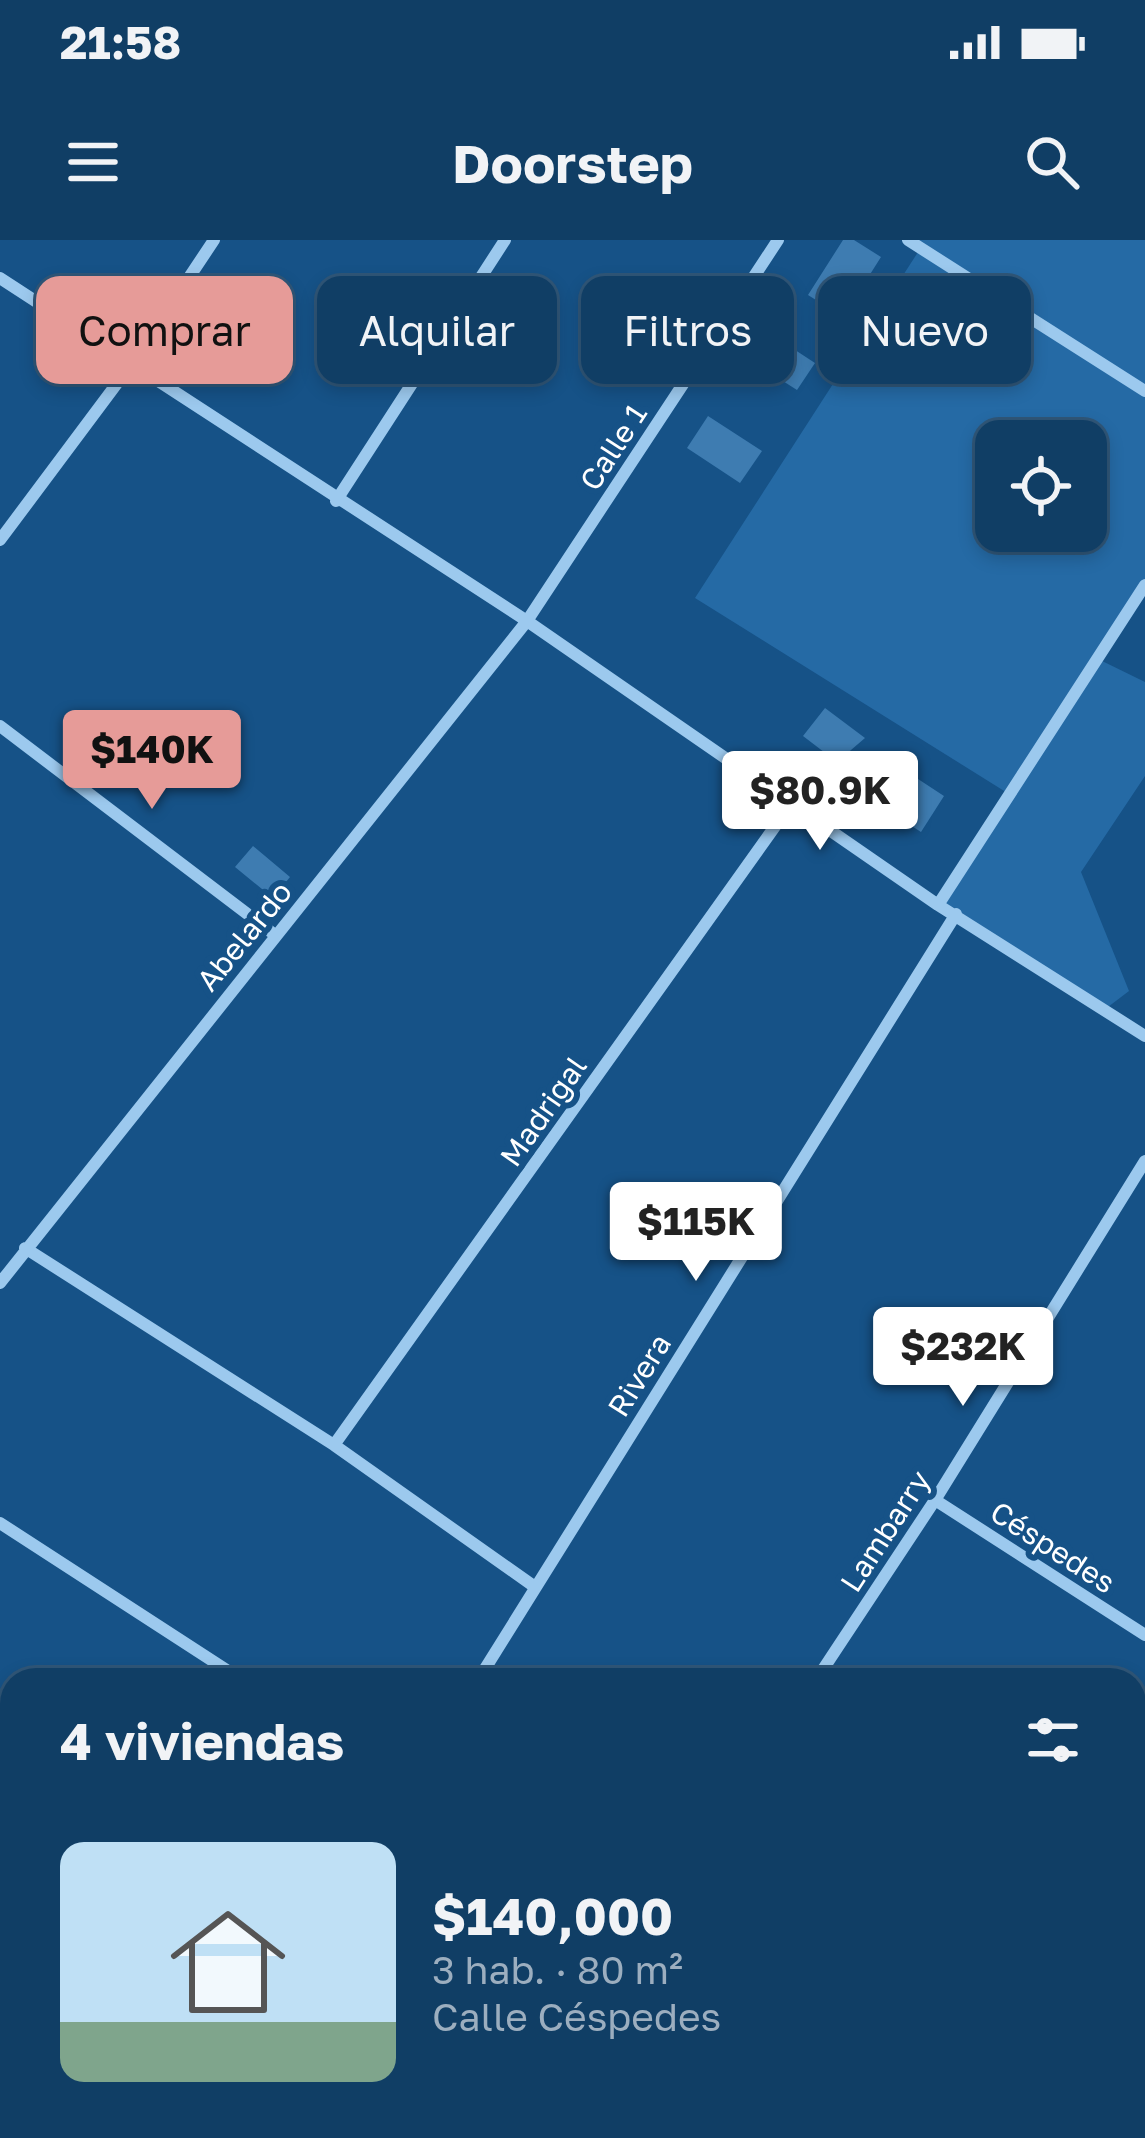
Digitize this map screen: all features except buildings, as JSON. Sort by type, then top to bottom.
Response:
[{"type":"street","points":[[190,276],[214,240]]},
{"type":"street","points":[[336,501],[505,240]]},
{"type":"street","name":"Calle 1","points":[[527,621],[778,240]]},
{"type":"street","points":[[908,240],[1145,391]]},
{"type":"street","points":[[0,278],[36,302]]},
{"type":"street","points":[[0,540],[117,384]]},
{"type":"street","points":[[157,384],[527,621],[938,905],[1145,1036]]},
{"type":"street","points":[[938,905],[1145,586]]},
{"type":"street","name":"Abelardo","points":[[0,1283],[527,621]]},
{"type":"street","points":[[0,726],[275,935]]},
{"type":"street","name":"Madrigal","points":[[334,1445],[791,804]]},
{"type":"street","name":"Rivera","points":[[485,1668],[956,914]]},
{"type":"street","name":"Lambarry","points":[[824,1668],[935,1500],[1145,1161]]},
{"type":"street","points":[[25,1248],[334,1445],[535,1587]]},
{"type":"street","name":"Céspedes","points":[[935,1500],[1145,1635]]},
{"type":"street","points":[[0,1523],[224,1668]]},
{"type":"shaded area","points":[[908,240],[1145,240],[1145,585],[1098,659],[1145,682],[1145,776],[1081,872],[1129,991],[1104,1010],[938,905],[1009,794],[695,598],[833,384],[1031,384],[1031,276],[903,276],[920,249]]}]
